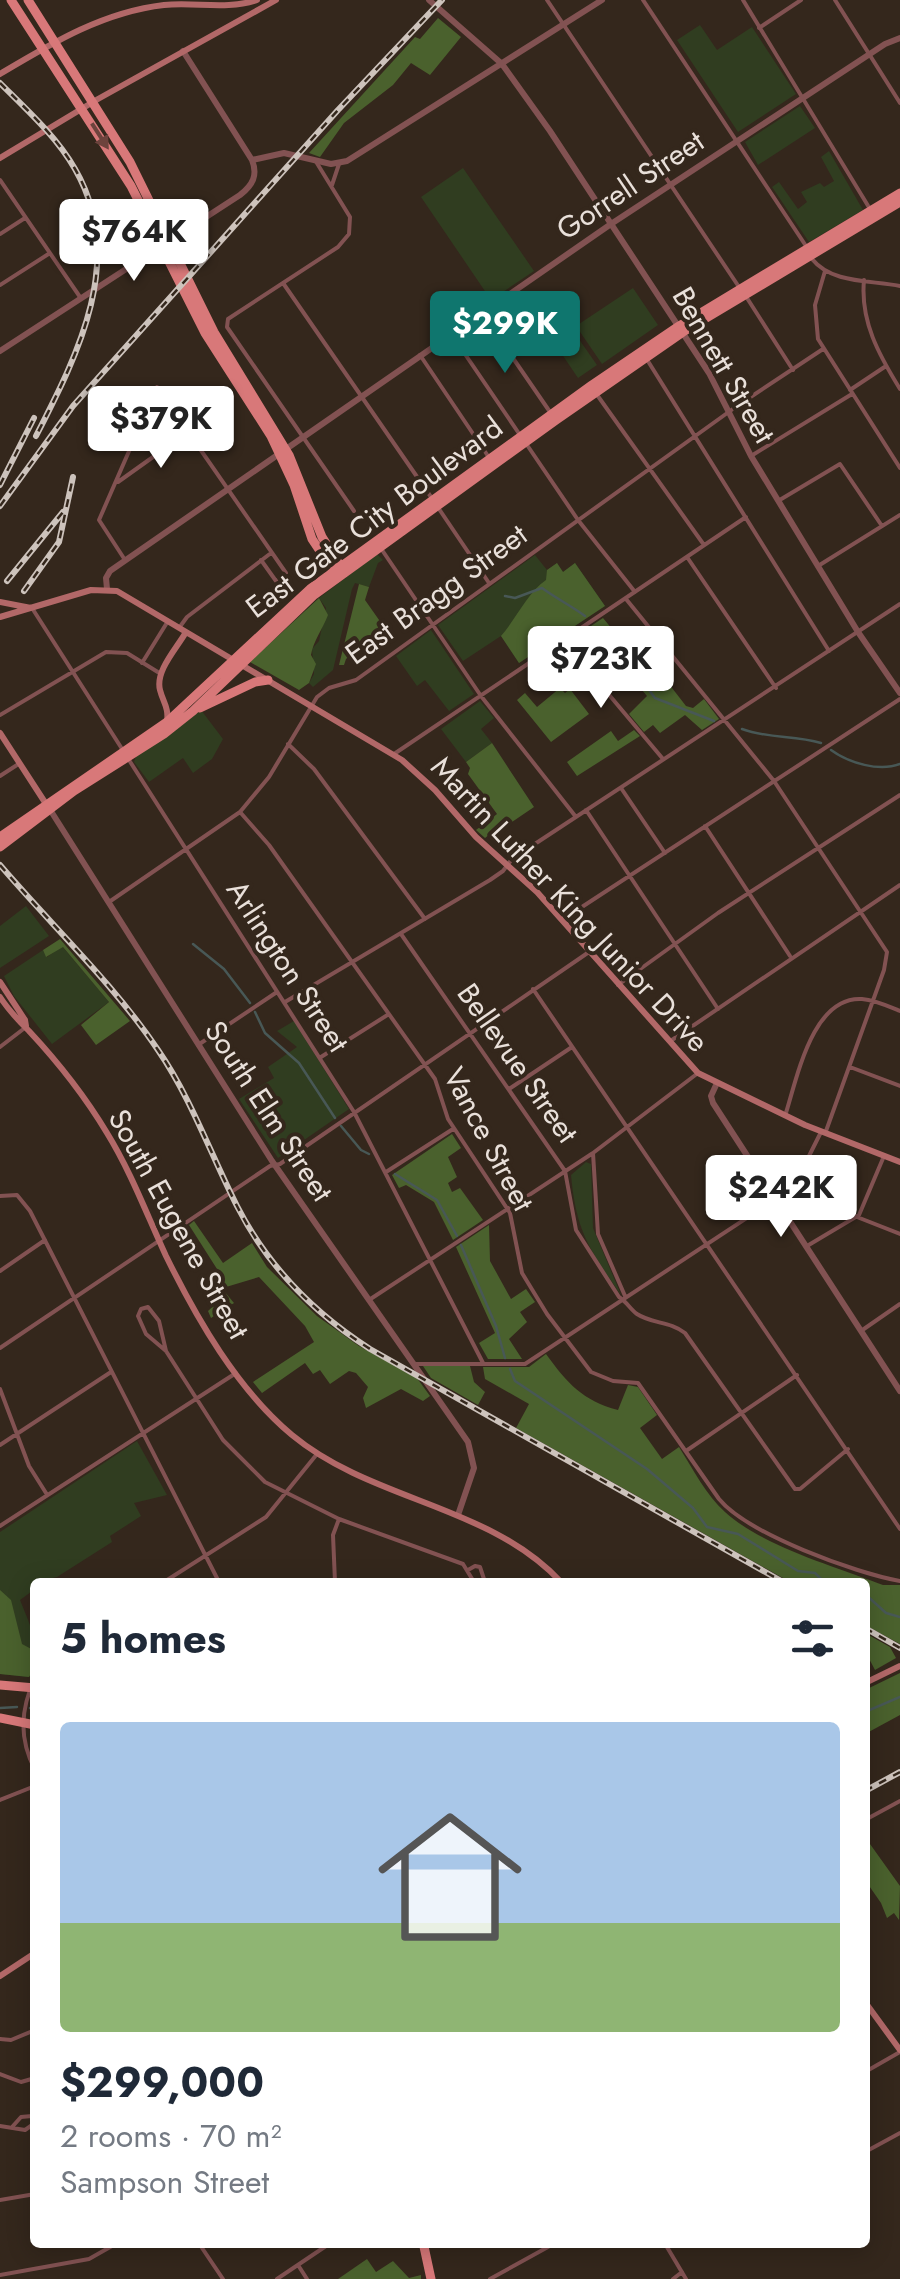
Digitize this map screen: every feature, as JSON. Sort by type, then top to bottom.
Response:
[{"type":"main road","points":[[11,0],[93,102],[140,179],[214,332],[289,454],[339,572]]},
{"type":"main road","points":[[28,0],[48,45],[131,186],[205,333],[271,436],[312,539],[339,572]]},
{"type":"main road","points":[[0,74],[48,45],[120,13],[170,2],[220,6],[260,0],[258,10]]},
{"type":"main road","points":[[0,158],[276,0]]},
{"type":"main road","points":[[220,6],[227,15],[224,28]]},
{"type":"main road","name":"East Gate City Boulevard","points":[[809,252],[900,193]]},
{"type":"main road","name":"East Gate City Boulevard","points":[[47,806],[188,709],[339,572],[554,417],[742,291],[900,202]]},
{"type":"main road","name":"East Gate City Boulevard","points":[[554,417],[646,358],[681,329]]},
{"type":"main road","name":"East Gate City Boulevard","points":[[339,572],[435,503]]},
{"type":"main road","points":[[0,617],[90,590],[107,589]]},
{"type":"main road","name":"Martin Luther King Junior Drive","points":[[107,589],[121,593],[394,754],[562,920],[668,1043],[698,1072],[784,1116],[900,1162]]},
{"type":"main road","points":[[0,606],[32,608]]},
{"type":"main road","points":[[167,722],[168,712],[159,686],[161,674],[183,630]]},
{"type":"main road","points":[[164,700],[188,709],[268,680]]},
{"type":"main road","name":"East Gate City Boulevard","points":[[126,755],[188,709]]},
{"type":"main road","name":"South Elm Street","points":[[0,733],[47,806]]},
{"type":"main road","points":[[0,836],[47,806]]},
{"type":"main road","points":[[0,847],[47,806]]},
{"type":"main road","name":"South Eugene Street","points":[[0,982],[26,1027],[106,1132],[190,1301],[236,1373],[275,1420],[317,1454],[370,1483],[458,1515],[514,1543],[557,1578]]},
{"type":"main road","name":"South Eugene Street","points":[[0,997],[19,1024],[26,1027]]},
{"type":"main road","points":[[870,1681],[900,1666]]},
{"type":"main road","points":[[0,1685],[30,1685]]},
{"type":"main road","points":[[0,1718],[30,1724]]},
{"type":"main road","points":[[0,1976],[30,1957]]},
{"type":"main road","points":[[870,2008],[896,2038],[900,2051]]},
{"type":"main road","points":[[424,2248],[432,2279]]},
{"type":"street","name":"Bennett Street","points":[[428,0],[502,64],[611,224],[681,329],[751,456],[900,696]]},
{"type":"street","points":[[548,0],[793,370]]},
{"type":"street","points":[[332,185],[339,164],[602,0]]},
{"type":"street","points":[[644,0],[825,271],[900,286]]},
{"type":"street","points":[[743,0],[871,210]]},
{"type":"street","points":[[759,28],[801,0]]},
{"type":"street","points":[[835,0],[900,103]]},
{"type":"street","name":"Gorrell Street","points":[[107,589],[106,575],[125,560],[420,355],[670,185],[900,38]]},
{"type":"street","points":[[1,349],[249,188],[254,174],[252,160],[184,51]]},
{"type":"street","points":[[252,160],[284,153],[339,164]]},
{"type":"street","points":[[315,160],[350,217],[349,234],[338,247],[226,324],[299,440],[354,511]]},
{"type":"street","points":[[0,180],[80,297]]},
{"type":"street","points":[[0,234],[26,217]]},
{"type":"street","points":[[0,285],[50,252]]},
{"type":"street","points":[[825,271],[818,288],[814,320],[823,350],[900,468]]},
{"type":"street","points":[[864,280],[865,315],[877,350],[900,388]]},
{"type":"street","points":[[283,283],[488,583]]},
{"type":"street","points":[[482,313],[554,417]]},
{"type":"street","points":[[451,334],[578,520],[635,592]]},
{"type":"street","name":"East Bragg Street","points":[[311,704],[329,688],[356,680],[488,583],[823,350]]},
{"type":"street","points":[[420,355],[492,462]]},
{"type":"street","points":[[646,358],[829,651]]},
{"type":"street","points":[[751,456],[886,366]]},
{"type":"street","points":[[125,560],[99,520],[156,386],[286,573],[276,581],[261,560]]},
{"type":"street","points":[[596,392],[704,545]]},
{"type":"street","points":[[115,485],[188,432]]},
{"type":"street","points":[[778,501],[840,464],[882,526]]},
{"type":"street","points":[[818,566],[900,515]]},
{"type":"street","points":[[394,754],[746,517]]},
{"type":"street","points":[[380,546],[481,696],[576,816]]},
{"type":"street","points":[[183,630],[187,617],[271,553]]},
{"type":"street","points":[[686,558],[776,688]]},
{"type":"street","points":[[626,598],[774,780],[887,952],[824,1133],[804,1166],[770,1190]]},
{"type":"street","points":[[285,1002],[490,880],[576,816],[900,604]]},
{"type":"street","name":"Arlington Street","points":[[32,608],[354,1112],[484,1362]]},
{"type":"street","points":[[142,663],[168,621]]},
{"type":"street","points":[[562,640],[664,760]]},
{"type":"street","points":[[0,716],[98,656],[113,651],[127,653],[161,674]]},
{"type":"street","points":[[562,920],[900,696]]},
{"type":"street","points":[[109,902],[240,812],[269,776],[311,704]]},
{"type":"street","points":[[288,744],[314,768],[424,919]]},
{"type":"street","points":[[0,776],[20,763]]},
{"type":"street","points":[[620,788],[665,853]]},
{"type":"street","points":[[618,985],[749,893],[900,795]]},
{"type":"street","name":"South Elm Street","points":[[47,806],[275,1165],[472,1451],[474,1468],[458,1515]]},
{"type":"street","points":[[586,810],[718,1008]]},
{"type":"street","name":"Vance Street","points":[[240,812],[269,845],[441,1089],[453,1129],[508,1209],[522,1273],[582,1363],[597,1376],[613,1382],[638,1383],[733,1513],[788,1543],[900,1581]]},
{"type":"street","points":[[705,826],[791,958]]},
{"type":"street","points":[[668,1043],[900,885]]},
{"type":"street","name":"Bellevue Street","points":[[401,934],[565,1171],[580,1238],[619,1297],[637,1314],[668,1322],[685,1332],[795,1489],[811,1482],[848,1449]]},
{"type":"street","points":[[0,1348],[590,951]]},
{"type":"street","points":[[533,990],[900,1529]]},
{"type":"street","points":[[198,1044],[278,991]]},
{"type":"street","points":[[784,1116],[823,1017],[848,1000],[873,1001],[900,1011]]},
{"type":"street","points":[[320,1057],[389,1014]]},
{"type":"street","points":[[0,1047],[26,1027]]},
{"type":"street","points":[[509,1089],[572,1047]]},
{"type":"street","points":[[850,1067],[900,1086]]},
{"type":"street","points":[[369,1300],[592,1153],[698,1072]]},
{"type":"street","points":[[716,1083],[711,1096],[713,1103],[900,1391]]},
{"type":"street","points":[[386,1172],[453,1129]]},
{"type":"street","points":[[592,1153],[596,1224],[625,1293],[624,1299]]},
{"type":"street","points":[[806,1246],[857,1217],[884,1156]]},
{"type":"street","points":[[0,1196],[12,1194],[22,1199],[217,1578]]},
{"type":"street","points":[[413,1364],[525,1364],[776,1199]]},
{"type":"street","points":[[857,1217],[900,1234]]},
{"type":"street","points":[[0,1271],[45,1240]]},
{"type":"street","points":[[861,1331],[900,1304]]},
{"type":"street","points":[[166,1351],[152,1341],[142,1326],[138,1314],[144,1308],[156,1315],[166,1351],[222,1440],[238,1458],[286,1494],[339,1519],[452,1559],[468,1570],[472,1578]]},
{"type":"street","points":[[0,1445],[111,1372]]},
{"type":"street","points":[[0,1526],[236,1373]]},
{"type":"street","points":[[686,1451],[797,1375]]},
{"type":"street","points":[[0,1388],[28,1466],[47,1495]]},
{"type":"street","points":[[170,1578],[250,1530],[278,1506],[317,1454]]},
{"type":"street","points":[[335,1578],[332,1535],[339,1519]]},
{"type":"street","points":[[468,1570],[480,1568],[484,1578]]},
{"type":"street","points":[[30,1698],[23,1722],[23,1739],[30,1757]]},
{"type":"street","points":[[0,1800],[30,1788]]},
{"type":"street","points":[[870,1817],[900,1801]]},
{"type":"street","points":[[0,2039],[11,2040],[30,2032]]},
{"type":"street","points":[[870,2069],[900,2051]]},
{"type":"street","points":[[0,2074],[21,2082],[30,2079]]},
{"type":"street","points":[[12,2126],[30,2116]]},
{"type":"street","points":[[0,2126],[25,2130],[30,2126]]},
{"type":"street","points":[[870,2149],[900,2133]]},
{"type":"street","points":[[0,2200],[30,2195]]},
{"type":"street","points":[[0,2276],[89,2259],[108,2248]]},
{"type":"street","points":[[202,2248],[223,2279]]},
{"type":"street","points":[[278,2279],[324,2248]]},
{"type":"street","points":[[490,2279],[546,2248]]},
{"type":"street","points":[[668,2248],[686,2279]]},
{"type":"street","points":[[298,2266],[307,2279]]},
{"type":"street","points":[[673,2279],[682,2272]]},
{"type":"green space","points":[[438,18],[461,37],[430,75],[411,63],[393,85],[344,123],[320,157],[309,153],[415,37],[420,39]]},
{"type":"green space","points":[[700,25],[717,50],[752,27],[796,94],[738,132],[677,40]]},
{"type":"green space","points":[[800,106],[815,128],[758,165],[745,142]]},
{"type":"green space","points":[[829,151],[863,210],[809,242],[772,187],[779,182],[798,209],[807,202],[801,192],[834,181],[821,157]]},
{"type":"green space","points":[[463,168],[534,271],[491,300],[421,197]]},
{"type":"green space","points":[[633,288],[658,325],[602,364],[576,326]]},
{"type":"green space","points":[[569,325],[597,365],[578,378],[551,338]]},
{"type":"green space","points":[[377,554],[383,560],[378,563],[369,587],[355,583],[352,589],[333,670],[313,687],[309,683],[314,674],[312,649],[319,641],[326,608],[319,598]]},
{"type":"green space","points":[[535,555],[547,570],[557,563],[563,572],[575,563],[605,606],[519,663],[501,636],[463,661],[438,625]]},
{"type":"green space","points":[[557,563],[563,572],[575,563],[605,606],[519,663],[501,636],[533,591],[546,580],[547,570]]},
{"type":"green space","points":[[359,584],[369,587],[365,600],[384,627],[344,665],[339,665]]},
{"type":"green space","points":[[319,598],[328,615],[312,650],[316,664],[309,683],[299,690],[250,662]]},
{"type":"green space","points":[[603,618],[646,670],[655,666],[686,706],[693,708],[704,699],[719,719],[702,730],[685,715],[660,733],[653,725],[644,732],[629,714],[647,696],[621,665],[616,668],[586,640],[573,648],[567,642]]},
{"type":"green space","points":[[431,630],[474,694],[449,711],[425,680],[417,686],[396,656]]},
{"type":"green space","points":[[560,688],[565,693],[570,689],[589,714],[551,742],[517,700],[525,693],[537,707]]},
{"type":"green space","points":[[480,701],[494,718],[481,729],[492,743],[466,762],[441,729]]},
{"type":"green space","points":[[201,710],[223,739],[212,759],[193,773],[183,758],[149,782],[134,762],[136,756]]},
{"type":"green space","points":[[634,730],[640,736],[577,776],[567,762],[611,731],[618,741]]},
{"type":"green space","points":[[492,743],[534,807],[512,822],[509,819],[485,838],[476,830],[497,814],[468,774],[466,762]]},
{"type":"green space","points":[[26,906],[49,936],[0,968],[0,926]]},
{"type":"green space","points":[[60,939],[130,1021],[96,1045],[81,1025],[109,1002],[63,947],[46,957],[43,950]]},
{"type":"green space","points":[[62,946],[109,1002],[52,1044],[14,996],[4,976],[43,950],[47,957]]},
{"type":"green space","points":[[294,1021],[349,1109],[278,1158],[239,1099],[274,1078],[268,1067],[297,1047],[277,1031]]},
{"type":"green space","points":[[452,1134],[461,1148],[448,1157],[457,1177],[448,1183],[452,1192],[460,1188],[483,1220],[453,1240],[434,1202],[406,1185],[399,1188],[392,1175]]},
{"type":"green space","points":[[586,1162],[591,1164],[593,1228],[621,1295],[592,1252],[576,1211],[571,1175]]},
{"type":"green space","points":[[194,1221],[223,1263],[252,1243],[267,1267],[317,1316],[359,1346],[417,1378],[430,1396],[423,1401],[401,1389],[366,1408],[363,1398],[368,1387],[356,1373],[349,1371],[330,1384],[320,1370],[313,1374],[305,1363],[262,1393],[253,1382],[314,1342],[305,1326],[259,1277],[226,1287],[224,1291],[234,1303],[211,1318],[208,1311],[216,1294],[210,1275],[217,1269],[189,1225]]},
{"type":"green space","points":[[489,1225],[490,1261],[511,1299],[526,1289],[535,1302],[520,1312],[527,1322],[509,1339],[522,1359],[488,1359],[479,1343],[495,1333],[456,1247]]},
{"type":"green space","points":[[546,1354],[577,1390],[618,1410],[628,1385],[638,1387],[657,1415],[640,1428],[662,1459],[679,1447],[712,1498],[741,1524],[779,1545],[864,1578],[783,1578],[516,1428],[529,1404],[485,1379],[483,1367],[529,1367]]},
{"type":"green space","points":[[423,1366],[470,1366],[474,1382],[485,1392],[478,1405],[431,1378]]},
{"type":"green space","points":[[137,1441],[167,1495],[134,1503],[141,1516],[110,1536],[112,1542],[57,1577],[30,1578],[30,1593],[20,1600],[30,1625],[29,1677],[0,1674],[0,1532]]},
{"type":"green space","points":[[870,1580],[900,1585],[900,1644],[870,1628]]},
{"type":"green space","points":[[0,1590],[11,1600],[22,1644],[30,1648],[30,1675],[0,1674]]},
{"type":"green space","points":[[870,1636],[890,1647],[896,1658],[875,1670],[870,1660]]},
{"type":"green space","points":[[900,1673],[900,1715],[870,1731],[870,1688]]},
{"type":"green space","points":[[870,1844],[900,1886],[899,1920],[894,1913],[887,1918],[870,1887]]},
{"type":"green space","points":[[367,2259],[376,2272],[393,2261],[409,2278],[421,2275],[421,2279],[338,2279]]},
{"type":"waterway","points":[[505,596],[515,598],[542,588],[585,616]]},
{"type":"waterway","points":[[591,628],[622,653],[655,698],[714,721]]},
{"type":"waterway","points":[[742,729],[821,743]]},
{"type":"waterway","points":[[831,750],[864,765],[900,764]]},
{"type":"waterway","points":[[193,944],[224,969],[250,1003]]},
{"type":"waterway","points":[[255,1012],[265,1033],[299,1063],[335,1118]]},
{"type":"waterway","points":[[341,1126],[369,1154]]},
{"type":"waterway","points":[[395,1174],[437,1200],[457,1236]]},
{"type":"waterway","points":[[461,1245],[496,1326],[505,1358]]},
{"type":"waterway","points":[[510,1369],[515,1381],[647,1469],[693,1508],[707,1527],[738,1534],[798,1571],[815,1573],[820,1578]]},
{"type":"waterway","points":[[870,1599],[886,1613],[900,1617]]},
{"type":"waterway","points":[[870,1710],[900,1697]]},
{"type":"waterway","points":[[0,1708],[17,1707]]},
{"type":"railway","points":[[0,506],[73,406],[442,0]]},
{"type":"railway","points":[[0,83],[40,124],[75,169],[90,203],[97,237],[97,271],[81,339],[36,436]]},
{"type":"railway","points":[[0,485],[34,418]]},
{"type":"railway","points":[[24,591],[59,542],[73,477]]},
{"type":"railway","points":[[7,581],[63,512]]},
{"type":"railway","points":[[0,865],[102,978],[158,1050],[191,1107],[249,1228],[278,1269],[311,1304],[370,1349],[776,1578]]},
{"type":"railway","points":[[870,1631],[900,1648]]},
{"type":"railway","points":[[870,1788],[900,1772]]}]
